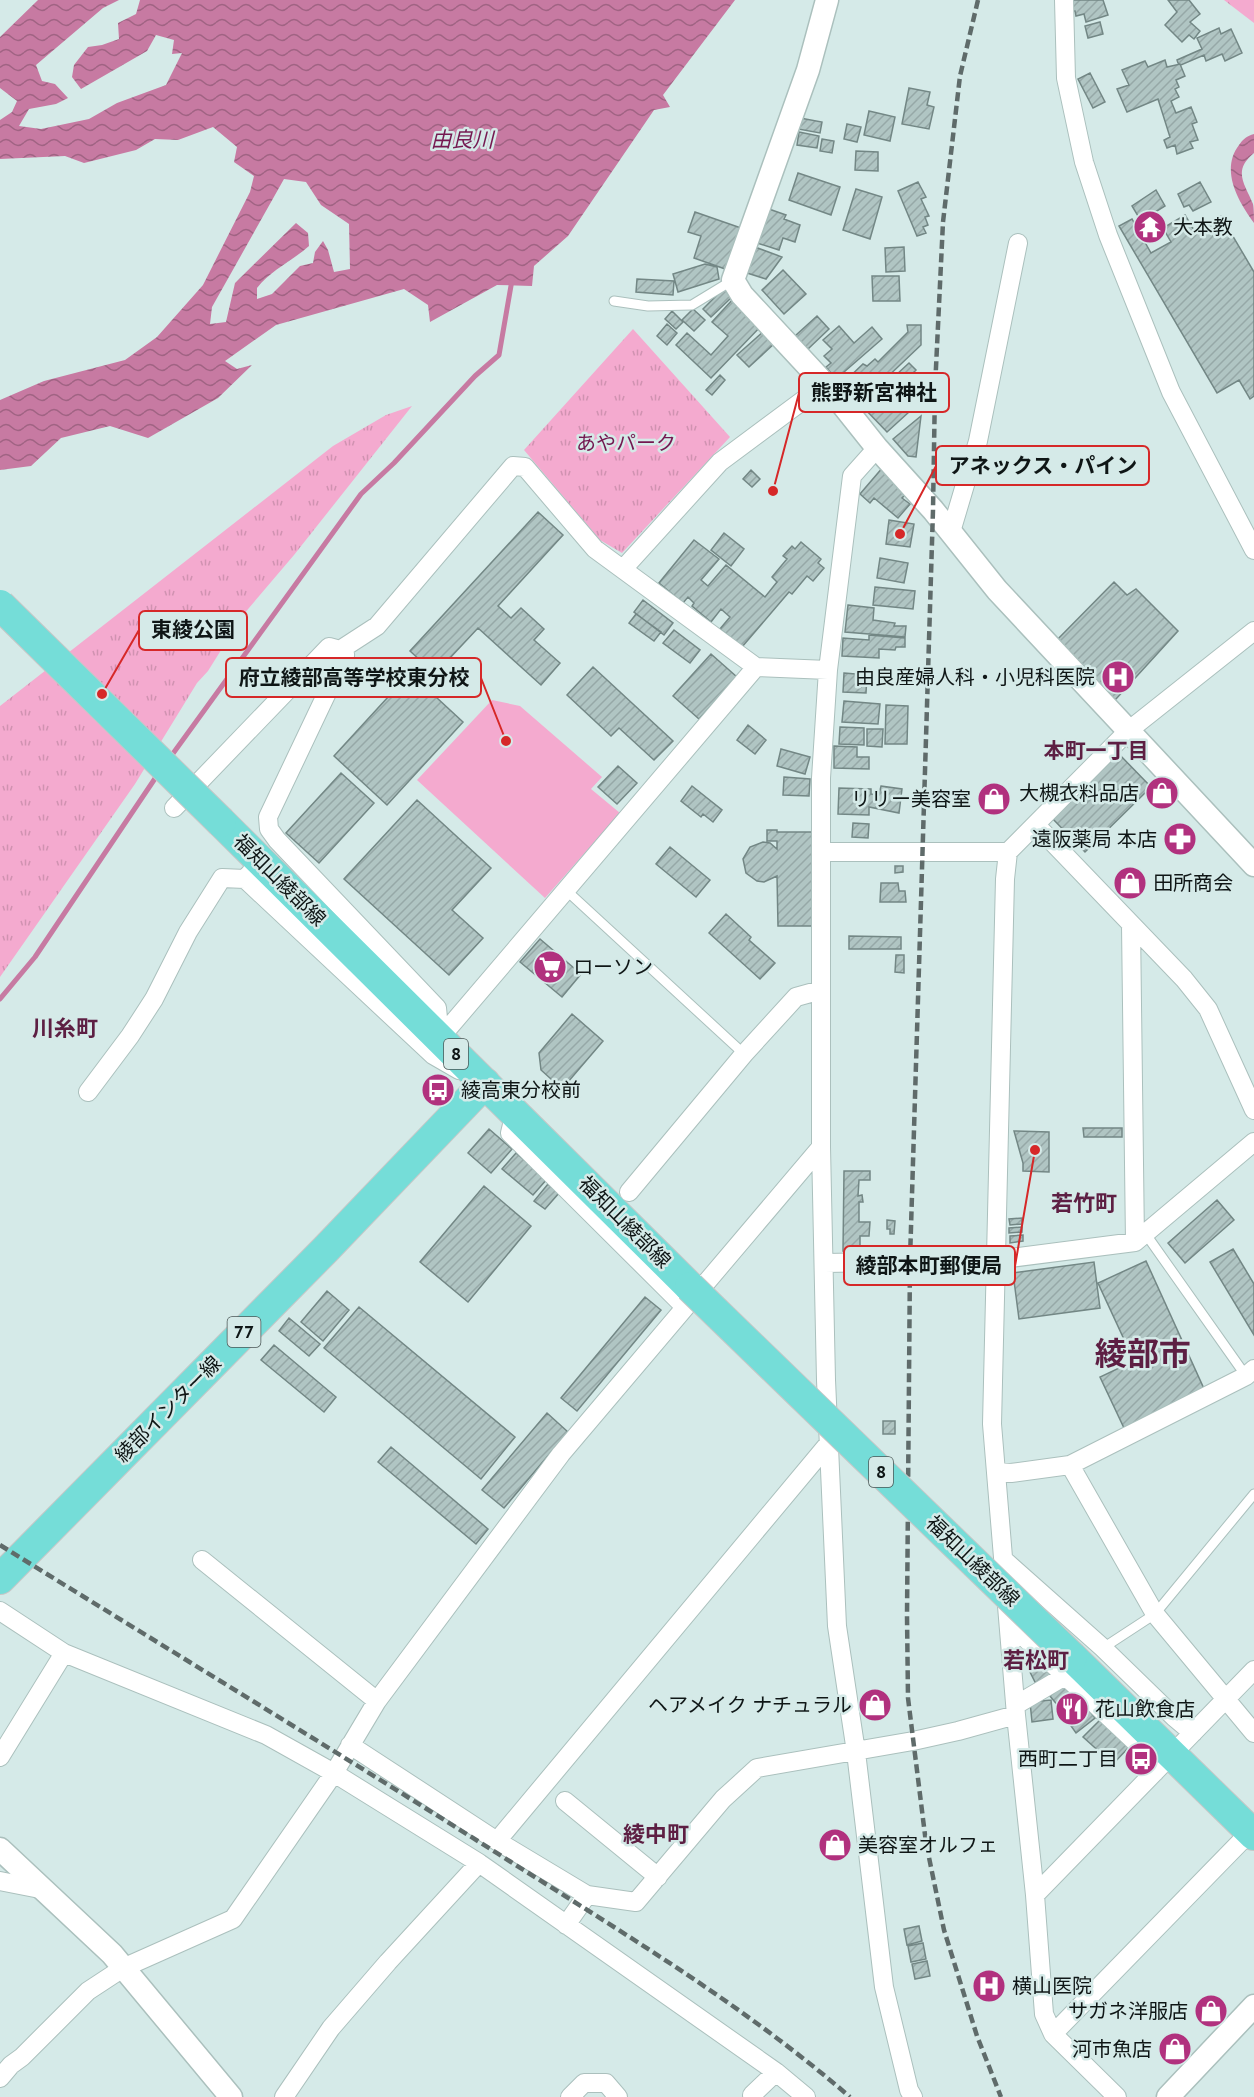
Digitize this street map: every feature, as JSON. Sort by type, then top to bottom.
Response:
[{"type":"main road","name":"福知山綾部線","points":[[0,605],[515,1112],[688,1297],[1069,1666],[1163,1763],[1253,1832]]},
{"type":"main road","name":"綾部インター線","points":[[0,1579],[326,1249],[484,1083]]},
{"type":"street","points":[[827,0],[808,70],[733,280],[742,295],[825,384],[877,448],[951,532],[997,591],[1254,865]]},
{"type":"street","points":[[1064,0],[1066,78],[1084,162],[1108,235],[1171,392],[1254,550]]},
{"type":"street","points":[[951,532],[978,441],[1018,243]]},
{"type":"street","points":[[623,569],[720,462],[825,384]]},
{"type":"street","points":[[877,448],[852,476],[828,670],[821,778],[821,1147],[829,1443],[837,1626],[856,1752],[884,1987],[909,2090],[913,2097]]},
{"type":"street","points":[[340,650],[376,626],[513,466],[525,467],[595,549],[756,668],[828,670]]},
{"type":"street","points":[[1117,2097],[1053,2034],[1044,2014],[1035,1895],[1016,1710],[992,1424],[1005,879],[1008,852],[1128,731],[1254,631]]},
{"type":"street","points":[[174,808],[329,647],[340,650],[345,655],[268,817],[269,829],[274,843],[437,1008],[440,1038]]},
{"type":"street","points":[[440,1038],[756,668]]},
{"type":"street","points":[[1036,825],[1184,979],[1208,1009],[1254,1110]]},
{"type":"street","points":[[821,852],[1008,852]]},
{"type":"street","points":[[88,1092],[130,1036],[154,999],[188,932],[222,878],[249,874],[433,1055],[484,1083]]},
{"type":"street","points":[[1131,925],[1140,1237]]},
{"type":"street","points":[[629,1192],[744,1054],[796,997],[821,990]]},
{"type":"street","points":[[825,1263],[995,1260],[1140,1237],[1254,1142]]},
{"type":"street","points":[[0,2078],[88,1991],[123,1968],[233,1919],[334,1773],[377,1701],[561,1454],[688,1297],[821,1147]]},
{"type":"street","points":[[997,1472],[1011,1473],[1070,1465],[1251,1377]]},
{"type":"street","points":[[497,1841],[829,1443]]},
{"type":"street","points":[[1070,1465],[1155,1614],[1254,1733]]},
{"type":"street","points":[[202,1560],[377,1701]]},
{"type":"street","points":[[1004,1560],[1103,1648],[1192,1733]]},
{"type":"street","points":[[0,1611],[64,1653],[266,1735],[334,1773],[479,1863],[776,2072],[806,2097]]},
{"type":"street","points":[[350,1745],[497,1841],[587,1895],[636,1902],[723,1799],[757,1768],[856,1752],[958,1731],[1016,1710],[1069,1666],[1009,1623]]},
{"type":"street","points":[[0,1757],[64,1653]]},
{"type":"street","points":[[1035,1895],[1254,1670]]},
{"type":"street","points":[[565,1801],[658,1876]]},
{"type":"street","points":[[1053,2034],[1253,1832]]},
{"type":"street","points":[[0,1849],[45,1890],[123,1968],[231,2097]]},
{"type":"street","points":[[284,2097],[331,2028],[479,1863]]},
{"type":"street","points":[[0,1881],[45,1890]]},
{"type":"street","points":[[566,1925],[587,1895]]},
{"type":"street","points":[[1168,2097],[1254,2006]]},
{"type":"street","points":[[752,2096],[776,2072]]},
{"type":"street","points":[[570,2097],[584,2083],[606,2083],[618,2097]]},
{"type":"lane","points":[[614,301],[648,306],[692,304],[733,280]]},
{"type":"lane","points":[[567,891],[744,1054]]},
{"type":"lane","points":[[1140,1237],[1251,1377]]},
{"type":"lane","points":[[1103,1648],[1155,1614],[1254,1494]]},
{"type":"green space","points":[[1224,0],[1254,0],[1254,23]]},
{"type":"green space","name":"あやパーク","points":[[633,329],[730,437],[622,553],[600,540],[524,450]]},
{"type":"green space","points":[[412,406],[294,555],[243,615],[208,671],[197,683],[135,784],[0,977],[0,706],[333,446],[386,415]]},
{"type":"green space","points":[[492,700],[520,706],[602,777],[591,789],[620,813],[545,898],[417,780]]},
{"type":"water","name":"由良川","points":[[38,0],[119,0],[103,8],[36,65],[42,81],[55,84],[68,98],[56,104],[29,109],[19,126],[41,129],[89,119],[117,103],[166,85],[182,53],[172,54],[174,40],[156,35],[147,51],[81,89],[72,77],[74,65],[88,47],[119,39],[118,23],[136,14],[140,0],[735,0],[663,95],[670,107],[654,110],[568,236],[534,266],[532,286],[497,285],[430,322],[428,305],[404,289],[276,325],[225,361],[237,369],[252,365],[218,398],[148,438],[110,426],[61,438],[31,466],[0,470],[0,400],[44,381],[125,360],[157,337],[203,285],[250,192],[254,176],[234,162],[237,147],[213,127],[178,140],[155,139],[136,150],[84,163],[65,156],[0,159],[0,120],[12,112],[17,101],[0,88],[0,37]],"holes":[[[284,179],[306,182],[321,205],[349,224],[350,269],[334,272],[323,241],[315,252],[313,263],[300,266],[272,294],[257,299],[257,288],[275,271],[309,246],[308,233],[296,223],[235,283],[226,322],[210,324],[212,307]]]},
{"type":"water","points":[[1254,134],[1254,153],[1243,166],[1242,178],[1253,204],[1254,223],[1233,185],[1231,165],[1241,143],[1245,138]]},
{"type":"building","points":[[1069,0],[1103,0],[1108,15],[1086,22],[1084,14],[1076,16],[1075,11],[1072,11]]},
{"type":"building","points":[[1168,0],[1189,0],[1200,14],[1190,22],[1200,31],[1194,39],[1189,35],[1182,42],[1165,25],[1177,12]]},
{"type":"building","points":[[1100,22],[1103,34],[1088,38],[1085,26]]},
{"type":"building","points":[[1219,28],[1221,34],[1231,29],[1242,53],[1225,61],[1222,54],[1206,61],[1204,55],[1181,65],[1178,63],[1177,60],[1202,49],[1197,38]]},
{"type":"building","points":[[1165,60],[1167,67],[1180,64],[1185,76],[1176,80],[1179,87],[1175,89],[1179,97],[1171,101],[1176,113],[1191,107],[1197,122],[1192,124],[1198,140],[1190,142],[1193,148],[1177,154],[1175,145],[1167,148],[1164,140],[1170,137],[1158,99],[1127,112],[1117,89],[1129,85],[1122,70],[1145,61],[1148,67]]},
{"type":"building","points":[[1090,73],[1105,102],[1093,108],[1078,79]]},
{"type":"building","points":[[909,88],[930,92],[927,105],[934,107],[929,129],[902,124]]},
{"type":"building","points":[[869,111],[895,117],[890,141],[864,135]]},
{"type":"building","points":[[800,118],[822,122],[820,133],[798,129]]},
{"type":"building","points":[[847,124],[861,127],[857,142],[844,139]]},
{"type":"building","points":[[799,132],[819,136],[817,148],[797,145]]},
{"type":"building","points":[[822,139],[834,141],[832,153],[820,151]]},
{"type":"building","points":[[856,151],[878,152],[878,171],[855,170]]},
{"type":"building","points":[[798,173],[840,187],[831,215],[789,200]]},
{"type":"building","points":[[918,182],[926,197],[921,199],[929,216],[925,217],[928,225],[923,227],[926,233],[917,236],[898,191]]},
{"type":"building","points":[[1200,182],[1211,202],[1193,211],[1189,205],[1184,207],[1178,194]]},
{"type":"building","points":[[856,189],[882,197],[870,239],[843,230]]},
{"type":"building","points":[[1156,190],[1165,206],[1141,221],[1132,206]]},
{"type":"building","points":[[766,208],[786,215],[784,219],[800,225],[795,242],[783,238],[779,250],[754,242]]},
{"type":"building","points":[[695,212],[741,228],[728,270],[694,258],[701,236],[688,232]]},
{"type":"building","points":[[1185,215],[1195,232],[1221,216],[1254,272],[1254,396],[1250,399],[1239,380],[1217,393],[1119,226],[1132,219],[1151,253],[1171,242],[1163,228]]},
{"type":"building","points":[[755,247],[782,257],[766,279],[747,273]]},
{"type":"building","points":[[904,247],[905,271],[886,272],[885,248]]},
{"type":"building","points":[[705,264],[717,267],[719,279],[678,292],[673,274]]},
{"type":"building","points":[[783,270],[806,294],[784,314],[762,290]]},
{"type":"building","points":[[872,276],[899,276],[900,301],[873,301]]},
{"type":"building","points":[[637,279],[674,281],[673,295],[636,292]]},
{"type":"building","points":[[724,288],[732,297],[711,317],[703,309]]},
{"type":"building","points":[[734,298],[763,324],[711,378],[676,345],[687,333],[711,355],[728,336],[712,322]]},
{"type":"building","points":[[693,309],[705,320],[694,331],[682,320]]},
{"type":"building","points":[[672,311],[683,322],[676,329],[665,319]]},
{"type":"building","points":[[817,316],[829,329],[808,349],[795,336]]},
{"type":"building","points":[[667,324],[677,333],[667,345],[657,336]]},
{"type":"building","points":[[907,325],[921,325],[921,345],[860,403],[842,384],[863,364],[867,366],[875,359],[878,362],[908,332]]},
{"type":"building","points":[[839,326],[854,343],[872,327],[882,339],[836,379],[826,367],[831,363],[824,356],[832,349],[823,340]]},
{"type":"building","points":[[765,330],[776,342],[749,367],[737,355]]},
{"type":"building","points":[[909,363],[916,370],[903,383],[896,375]]},
{"type":"building","points":[[720,375],[725,380],[712,395],[706,390]]},
{"type":"building","points":[[885,386],[901,403],[913,394],[920,402],[887,432],[863,407]]},
{"type":"building","points":[[921,416],[916,457],[908,456],[893,439]]},
{"type":"building","points":[[884,466],[907,493],[902,498],[910,504],[898,518],[874,498],[870,503],[860,494]]},
{"type":"building","points":[[751,470],[760,479],[752,487],[743,479]]},
{"type":"building","points":[[538,512],[563,535],[498,606],[511,618],[521,608],[544,629],[534,640],[560,663],[541,685],[478,628],[435,674],[410,651]]},
{"type":"building","points":[[889,520],[914,524],[910,547],[886,544]]},
{"type":"building","points":[[724,533],[744,549],[731,566],[711,550]]},
{"type":"building","points":[[694,540],[719,559],[701,580],[708,586],[726,565],[765,597],[777,582],[772,577],[787,559],[783,556],[792,546],[795,549],[801,542],[821,559],[818,563],[824,568],[813,581],[807,576],[792,594],[789,592],[742,647],[720,629],[730,617],[721,609],[711,622],[692,606],[694,603],[688,597],[683,603],[659,583]]},
{"type":"building","points":[[880,558],[908,563],[904,583],[877,578]]},
{"type":"building","name":"由良産婦人科・小児科医院","points":[[1114,582],[1127,595],[1136,589],[1178,631],[1116,699],[1103,697],[1052,645]]},
{"type":"building","points":[[875,587],[915,591],[913,609],[873,605]]},
{"type":"building","points":[[643,600],[673,623],[664,635],[634,612]]},
{"type":"building","points":[[848,605],[874,608],[873,620],[895,623],[894,626],[906,626],[905,637],[845,632]]},
{"type":"building","points":[[636,614],[661,632],[654,641],[629,623]]},
{"type":"building","points":[[674,630],[700,650],[690,663],[663,643]]},
{"type":"building","points":[[869,635],[905,638],[905,647],[896,647],[895,650],[879,649],[879,658],[842,656],[843,638],[869,640]]},
{"type":"building","points":[[711,654],[737,677],[699,719],[673,696]]},
{"type":"building","points":[[593,667],[673,741],[654,760],[619,728],[611,736],[567,695]]},
{"type":"building","points":[[410,673],[463,722],[387,805],[334,756]]},
{"type":"building","points":[[844,673],[867,675],[866,693],[843,692]]},
{"type":"building","points":[[844,701],[880,704],[878,724],[842,722]]},
{"type":"building","points":[[886,705],[908,706],[907,744],[885,744]]},
{"type":"building","points":[[748,725],[766,740],[755,754],[737,740]]},
{"type":"building","points":[[840,727],[864,728],[864,745],[839,744]]},
{"type":"building","points":[[867,729],[883,729],[882,747],[867,746]]},
{"type":"building","points":[[834,746],[857,747],[857,757],[869,757],[869,769],[834,768]]},
{"type":"building","points":[[781,749],[810,757],[805,774],[777,766]]},
{"type":"building","points":[[1117,752],[1151,787],[1085,852],[1051,817]]},
{"type":"building","points":[[618,766],[637,783],[617,804],[598,787]]},
{"type":"building","points":[[341,773],[374,803],[319,863],[286,833]]},
{"type":"building","points":[[784,777],[810,779],[809,796],[783,795]]},
{"type":"building","points":[[692,786],[722,810],[713,822],[703,814],[701,817],[681,801]]},
{"type":"building","points":[[881,786],[902,789],[899,813],[869,807],[869,815],[838,814],[839,788],[871,789],[871,794],[879,795]]},
{"type":"building","points":[[417,800],[491,868],[452,910],[483,938],[449,975],[344,879]]},
{"type":"building","points":[[853,823],[869,824],[868,838],[852,837]]},
{"type":"building","points":[[767,830],[812,832],[813,926],[778,926],[777,876],[764,882],[757,881],[746,873],[743,859],[750,847],[763,842],[770,843],[777,849],[777,841],[767,841]]},
{"type":"building","points":[[670,847],[710,880],[696,897],[656,864]]},
{"type":"building","points":[[895,866],[903,866],[903,872],[895,873]]},
{"type":"building","points":[[881,883],[898,883],[899,891],[905,891],[906,902],[880,902]]},
{"type":"building","points":[[726,914],[751,937],[749,940],[775,963],[760,979],[709,933]]},
{"type":"building","points":[[849,936],[901,937],[901,949],[849,949]]},
{"type":"building","points":[[540,939],[581,974],[562,997],[520,962]]},
{"type":"building","points":[[896,955],[904,955],[904,973],[895,972]]},
{"type":"building","points":[[572,1014],[603,1041],[562,1089],[541,1070],[539,1053]]},
{"type":"building","points":[[1083,1128],[1122,1128],[1122,1137],[1084,1137]]},
{"type":"building","points":[[489,1129],[512,1149],[491,1173],[468,1153]]},
{"type":"building","points":[[1014,1131],[1049,1132],[1049,1172],[1023,1171]]},
{"type":"building","points":[[516,1153],[547,1179],[533,1195],[502,1169]]},
{"type":"building","points":[[844,1171],[870,1171],[870,1180],[859,1180],[858,1196],[862,1195],[863,1202],[859,1202],[859,1222],[870,1222],[869,1236],[860,1236],[860,1252],[843,1251]]},
{"type":"building","points":[[548,1184],[559,1193],[545,1209],[534,1201]]},
{"type":"building","points":[[484,1186],[531,1226],[468,1302],[420,1262]]},
{"type":"building","points":[[1217,1200],[1234,1220],[1185,1263],[1168,1243]]},
{"type":"building","points":[[1022,1218],[1022,1224],[1010,1225],[1009,1219]]},
{"type":"building","points":[[887,1220],[895,1221],[894,1234],[890,1234],[890,1229],[887,1229]]},
{"type":"building","points":[[1022,1227],[1022,1232],[1009,1233],[1009,1228]]},
{"type":"building","points":[[1023,1235],[1023,1241],[1010,1243],[1010,1236]]},
{"type":"building","points":[[1233,1249],[1254,1284],[1254,1335],[1210,1262]]},
{"type":"building","points":[[1146,1261],[1205,1391],[1124,1428],[1100,1377],[1134,1361],[1098,1283]]},
{"type":"building","points":[[1094,1262],[1100,1308],[1019,1319],[1013,1273]]},
{"type":"building","points":[[327,1291],[349,1310],[323,1341],[301,1322]]},
{"type":"building","points":[[645,1297],[661,1310],[577,1411],[561,1398]]},
{"type":"building","points":[[359,1307],[515,1437],[481,1479],[324,1348]]},
{"type":"building","points":[[289,1318],[320,1344],[309,1356],[279,1331]]},
{"type":"building","points":[[274,1345],[336,1397],[324,1412],[261,1360]]},
{"type":"building","points":[[547,1413],[568,1432],[504,1508],[482,1490]]},
{"type":"building","points":[[883,1421],[895,1421],[895,1434],[883,1434]]},
{"type":"building","points":[[391,1447],[488,1529],[476,1544],[378,1462]]},
{"type":"building","points":[[1042,1657],[1051,1677],[1036,1684],[1026,1664]]},
{"type":"building","points":[[1063,1685],[1073,1696],[1059,1707],[1050,1696]]},
{"type":"building","points":[[1078,1695],[1095,1718],[1076,1733],[1059,1709]]},
{"type":"building","points":[[1051,1700],[1053,1719],[1032,1722],[1030,1702]]},
{"type":"building","points":[[1101,1719],[1130,1746],[1113,1764],[1083,1737]]},
{"type":"building","points":[[919,1926],[922,1941],[907,1945],[904,1929]]},
{"type":"building","points":[[923,1943],[926,1959],[911,1962],[908,1946]]},
{"type":"building","points":[[927,1961],[930,1976],[915,1979],[912,1964]]},
{"type":"waterway","points":[[169,759],[361,494],[394,463],[475,376],[499,355],[512,280]]},
{"type":"waterway","points":[[0,999],[35,957],[158,774]]},
{"type":"railway","points":[[978,0],[960,76],[943,222],[935,388],[910,1260],[907,1616],[908,1698],[926,1843],[944,1930],[977,2036],[1001,2097]]},
{"type":"railway","points":[[0,1545],[384,1782],[642,1945],[770,2033],[850,2097]]},
{"type":"place","name":"大本教","points":[[1150,227]]},
{"type":"place","name":"熊野新宮神社","points":[[773,491]]},
{"type":"place","name":"アネックス・パイン","points":[[900,534]]},
{"type":"place","name":"由良産婦人科・小児科医院","points":[[1118,677]]},
{"type":"place","name":"東綾公園","points":[[102,694]]},
{"type":"place","name":"府立綾部高等学校東分校","points":[[506,741]]},
{"type":"place","name":"大槻衣料品店","points":[[1162,793]]},
{"type":"place","name":"リリー美容室","points":[[994,799]]},
{"type":"place","name":"遠阪薬局 本店","points":[[1180,839]]},
{"type":"place","name":"田所商会","points":[[1130,883]]},
{"type":"place","name":"ローソン","points":[[550,967]]},
{"type":"place","name":"綾高東分校前","points":[[438,1090]]},
{"type":"place","name":"綾部本町郵便局","points":[[1035,1150]]},
{"type":"place","name":"ヘアメイク ナチュラル","points":[[875,1705]]},
{"type":"place","name":"花山飲食店","points":[[1072,1709]]},
{"type":"place","name":"西町二丁目","points":[[1141,1759]]},
{"type":"place","name":"美容室オルフェ","points":[[835,1845]]},
{"type":"place","name":"横山医院","points":[[989,1986]]},
{"type":"place","name":"サガネ洋服店","points":[[1211,2011]]},
{"type":"place","name":"河市魚店","points":[[1175,2049]]},
{"type":"district","name":"本町一丁目","points":[[1096,751]]},
{"type":"district","name":"川糸町","points":[[65,1028]]},
{"type":"district","name":"若竹町","points":[[1084,1203]]},
{"type":"district","name":"綾部市","points":[[1143,1354]]},
{"type":"district","name":"若松町","points":[[1036,1660]]},
{"type":"district","name":"綾中町","points":[[656,1834]]}]
